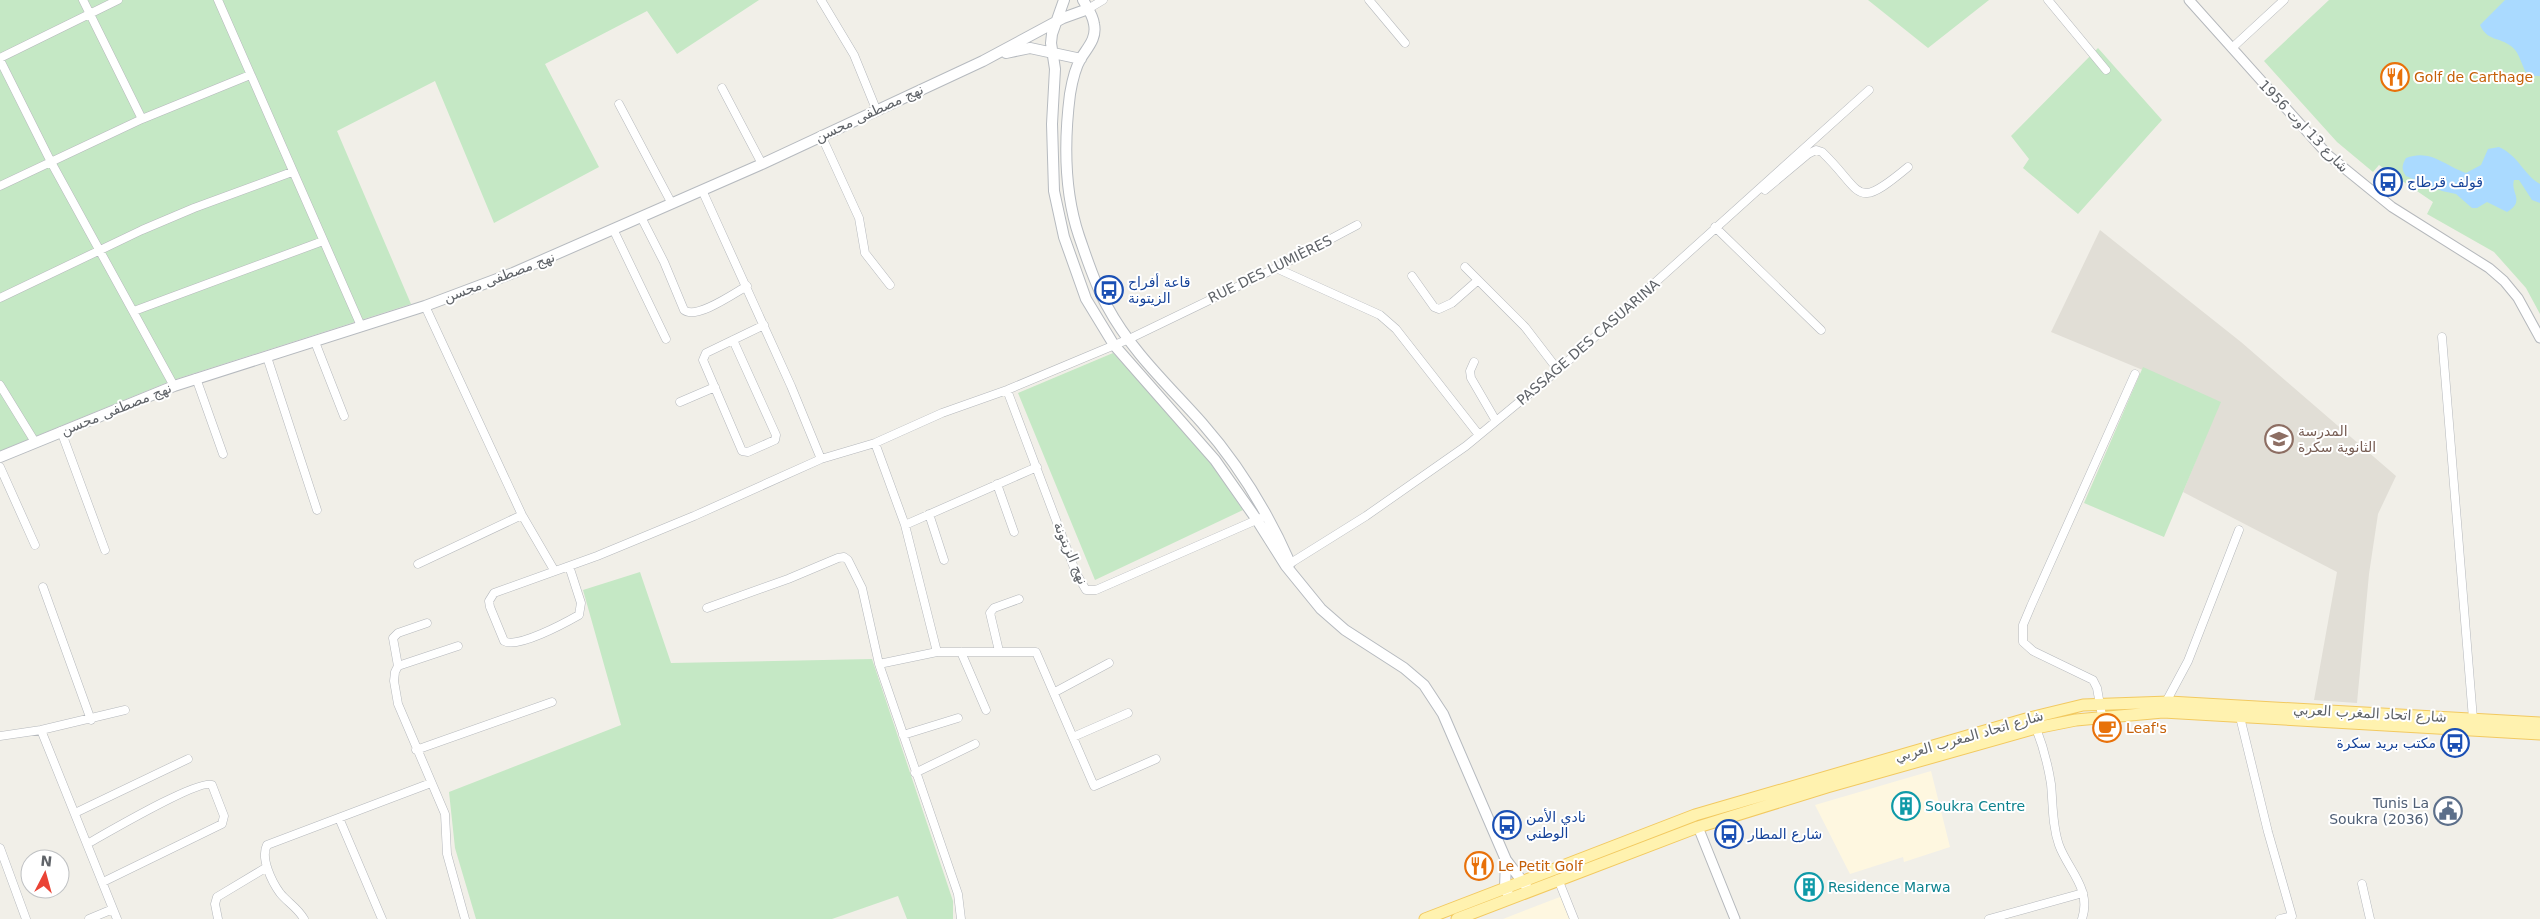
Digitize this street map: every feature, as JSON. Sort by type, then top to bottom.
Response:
[{"type":"main road","points":[[1064,0],[1052,34],[1052,52],[1055,69],[1053,161],[1058,214],[1086,299],[1114,345],[1215,460],[1261,518]]},
{"type":"main road","name":"نهج مصطفى محسن","points":[[0,457],[174,386],[425,306],[513,273],[614,231],[983,60],[1058,21],[1085,4]]},
{"type":"main road","points":[[1085,4],[1094,24],[1094,32],[1090,47],[1081,58],[1071,91],[1067,126],[1071,202],[1079,234],[1106,306],[1129,339],[1228,454],[1288,565],[1321,609],[1333,621],[1404,668],[1424,685],[1434,698],[1443,714],[1506,860],[1524,881],[1529,892]]},
{"type":"main road","name":"نهج مصطفى محسن","points":[[983,60],[1023,49],[1042,49],[1081,58]]},
{"type":"main road","name":"شارع اتحاد المغرب العربي","points":[[1425,919],[1508,893],[1529,892],[1558,879],[1698,827],[2101,710],[2166,702],[2540,722]]},
{"type":"main road","name":"شارع اتحاد المغرب العربي","points":[[1457,919],[1508,893],[1524,881],[1695,815],[2056,710],[2083,705],[2101,710],[2540,734]]},
{"type":"main road","points":[[1506,860],[1508,893]]},
{"type":"street","points":[[83,0],[142,119]]},
{"type":"street","points":[[118,0],[0,59],[51,162],[174,386]]},
{"type":"street","points":[[218,0],[361,326]]},
{"type":"street","points":[[821,0],[854,55],[876,109]]},
{"type":"street","points":[[1085,4],[1103,0]]},
{"type":"street","points":[[1369,0],[1405,43]]},
{"type":"street","points":[[2048,0],[2106,70]]},
{"type":"street","name":"شارع 13 اوت 1956","points":[[2189,0],[2322,149],[2365,187],[2392,207],[2489,268],[2504,281],[2518,298],[2540,338]]},
{"type":"street","points":[[2232,48],[2284,0]]},
{"type":"street","points":[[0,186],[142,119],[250,75]]},
{"type":"street","points":[[722,88],[762,164]]},
{"type":"street","name":"PASSAGE DES CASUARINA","points":[[1288,565],[1366,516],[1479,435],[1558,370],[1674,268],[1869,90]]},
{"type":"street","points":[[619,104],[672,204]]},
{"type":"street","points":[[821,136],[859,218],[865,253],[890,285]]},
{"type":"street","points":[[1821,330],[1716,229],[1812,151],[1822,152],[1856,189],[1865,194],[1875,192],[1908,167]]},
{"type":"street","points":[[0,298],[194,208],[292,172]]},
{"type":"street","points":[[702,190],[764,325],[821,459]]},
{"type":"street","points":[[641,217],[687,313],[703,310],[746,286]]},
{"type":"street","name":"RUE DES LUMIÈRES","points":[[569,566],[581,603],[579,615],[513,644],[504,641],[490,607],[490,597],[494,593],[569,566],[694,516],[821,459],[875,443],[942,413],[1007,390],[1129,339],[1276,268],[1357,224]]},
{"type":"street","points":[[614,231],[666,339]]},
{"type":"street","points":[[134,311],[323,241]]},
{"type":"street","points":[[1465,266],[1477,281],[1525,327],[1558,370]]},
{"type":"street","points":[[1276,268],[1380,315],[1396,329],[1479,435]]},
{"type":"street","points":[[1412,276],[1434,307],[1439,309],[1452,303],[1477,281]]},
{"type":"street","points":[[425,306],[522,515],[554,570]]},
{"type":"street","points":[[733,340],[776,435],[775,440],[748,452],[742,451],[703,356],[706,353],[764,325]]},
{"type":"street","points":[[2442,336],[2473,719]]},
{"type":"street","points":[[315,342],[344,416]]},
{"type":"street","points":[[267,357],[317,510]]},
{"type":"street","points":[[1474,362],[1470,371],[1471,378],[1496,421]]},
{"type":"street","points":[[2101,710],[2093,680],[2033,651],[2023,642],[2022,632],[2029,612],[2135,374]]},
{"type":"street","points":[[196,378],[223,454]]},
{"type":"street","points":[[0,385],[35,442]]},
{"type":"street","points":[[680,402],[715,387]]},
{"type":"street","name":"نهج الزيتونة","points":[[1007,390],[1083,588],[1089,591],[1151,567],[1261,518]]},
{"type":"street","points":[[61,431],[105,550]]},
{"type":"street","points":[[875,443],[905,525],[936,652]]},
{"type":"street","points":[[0,467],[35,545]]},
{"type":"street","points":[[905,525],[1038,468]]},
{"type":"street","points":[[997,484],[1014,532]]},
{"type":"street","points":[[929,514],[944,560]]},
{"type":"street","points":[[418,564],[522,515]]},
{"type":"street","points":[[2166,702],[2188,661],[2239,530]]},
{"type":"street","points":[[707,608],[788,579],[833,560],[846,558],[852,566],[862,588],[879,664],[958,894],[961,919]]},
{"type":"street","points":[[43,587],[91,720]]},
{"type":"street","points":[[999,651],[990,613],[994,608],[1019,599]]},
{"type":"street","points":[[427,623],[395,635],[398,666],[395,672],[395,691],[416,750],[445,814],[447,854],[465,919]]},
{"type":"street","points":[[398,666],[458,646]]},
{"type":"street","points":[[879,664],[936,652],[1036,652],[1094,786],[1156,759]]},
{"type":"street","points":[[961,652],[986,710]]},
{"type":"street","points":[[1054,692],[1109,662]]},
{"type":"street","points":[[416,750],[552,702]]},
{"type":"street","points":[[0,736],[91,720],[125,710]]},
{"type":"street","points":[[1073,737],[1128,713]]},
{"type":"street","points":[[2240,717],[2268,832],[2292,916],[2280,919]]},
{"type":"street","points":[[903,735],[958,718]]},
{"type":"street","points":[[2036,728],[2051,782],[2058,840],[2077,876],[2083,893],[2085,910],[2082,919]]},
{"type":"street","points":[[41,730],[117,919]]},
{"type":"street","points":[[916,773],[975,744]]},
{"type":"street","points":[[75,813],[188,759]]},
{"type":"street","points":[[87,844],[185,790],[204,783],[212,785],[224,816],[222,824],[102,882]]},
{"type":"street","points":[[304,919],[280,893],[268,867],[267,845],[430,783]]},
{"type":"street","points":[[338,818],[382,919]]},
{"type":"street","points":[[1698,827],[1735,919]]},
{"type":"street","points":[[0,848],[26,919]]},
{"type":"street","points":[[218,919],[215,904],[217,897],[268,867]]},
{"type":"street","points":[[1558,879],[1574,919]]},
{"type":"street","points":[[2362,884],[2370,919]]},
{"type":"street","points":[[1989,919],[2083,893]]},
{"type":"street","points":[[90,919],[113,909]]},
{"type":"shaded area","name":"المدرسة الثانوية سكرة","points":[[2100,230],[2241,342],[2396,476],[2378,514],[2369,574],[2357,703],[2314,700],[2337,572],[2183,492],[2220,402],[2051,332]]},
{"type":"shaded area","points":[[1931,771],[1950,847],[1904,862],[1903,857],[1850,874],[1815,805]]},
{"type":"shaded area","points":[[1565,895],[1575,919],[1503,919]]},
{"type":"green space","points":[[0,0],[759,0],[677,54],[647,11],[545,64],[599,167],[494,223],[435,81],[337,131],[411,304],[173,380],[0,451]]},
{"type":"green space","points":[[1868,0],[1989,0],[1928,48]]},
{"type":"green space","points":[[2329,0],[2540,0],[2540,314],[2526,288],[2494,252],[2427,214],[2433,202],[2379,165],[2373,172],[2337,142],[2264,61]]},
{"type":"green space","points":[[2098,48],[2162,120],[2078,214],[2023,168],[2029,159],[2011,136]]},
{"type":"green space","points":[[1113,353],[1200,448],[1243,510],[1095,580],[1018,393]]},
{"type":"green space","points":[[2143,367],[2221,402],[2164,537],[2084,503]]},
{"type":"green space","points":[[640,572],[671,663],[872,659],[953,901],[953,919],[907,919],[898,896],[832,919],[476,919],[455,848],[449,792],[621,725],[583,590]]},
{"type":"water","points":[[2505,0],[2540,0],[2540,76],[2529,76],[2514,49],[2507,43],[2486,34],[2480,25]]},
{"type":"water","points":[[2499,147],[2511,155],[2540,184],[2540,203],[2532,200],[2519,180],[2514,180],[2513,185],[2517,200],[2513,208],[2507,212],[2487,202],[2477,208],[2472,208],[2456,194],[2442,191],[2404,174],[2403,165],[2406,158],[2423,155],[2437,159],[2466,173],[2481,165],[2488,149]]},
{"type":"place","name":"Golf de Carthage","points":[[2395,77]]},
{"type":"place","name":"قولف قرطاج","points":[[2388,182]]},
{"type":"place","name":"قاعة أفراح الزيتونة","points":[[1109,290]]},
{"type":"place","name":"المدرسة الثانوية سكرة","points":[[2279,439]]},
{"type":"place","name":"Leaf's","points":[[2107,728]]},
{"type":"place","name":"مكتب بريد سكرة","points":[[2455,743]]},
{"type":"place","name":"Soukra Centre","points":[[1906,806]]},
{"type":"place","name":"Tunis La Soukra (2036)","points":[[2448,811]]},
{"type":"place","name":"نادي الأمن الوطني","points":[[1507,825]]},
{"type":"place","name":"شارع المطار","points":[[1729,834]]},
{"type":"place","name":"Le Petit Golf","points":[[1479,866]]},
{"type":"place","name":"Residence Marwa","points":[[1809,887]]}]
